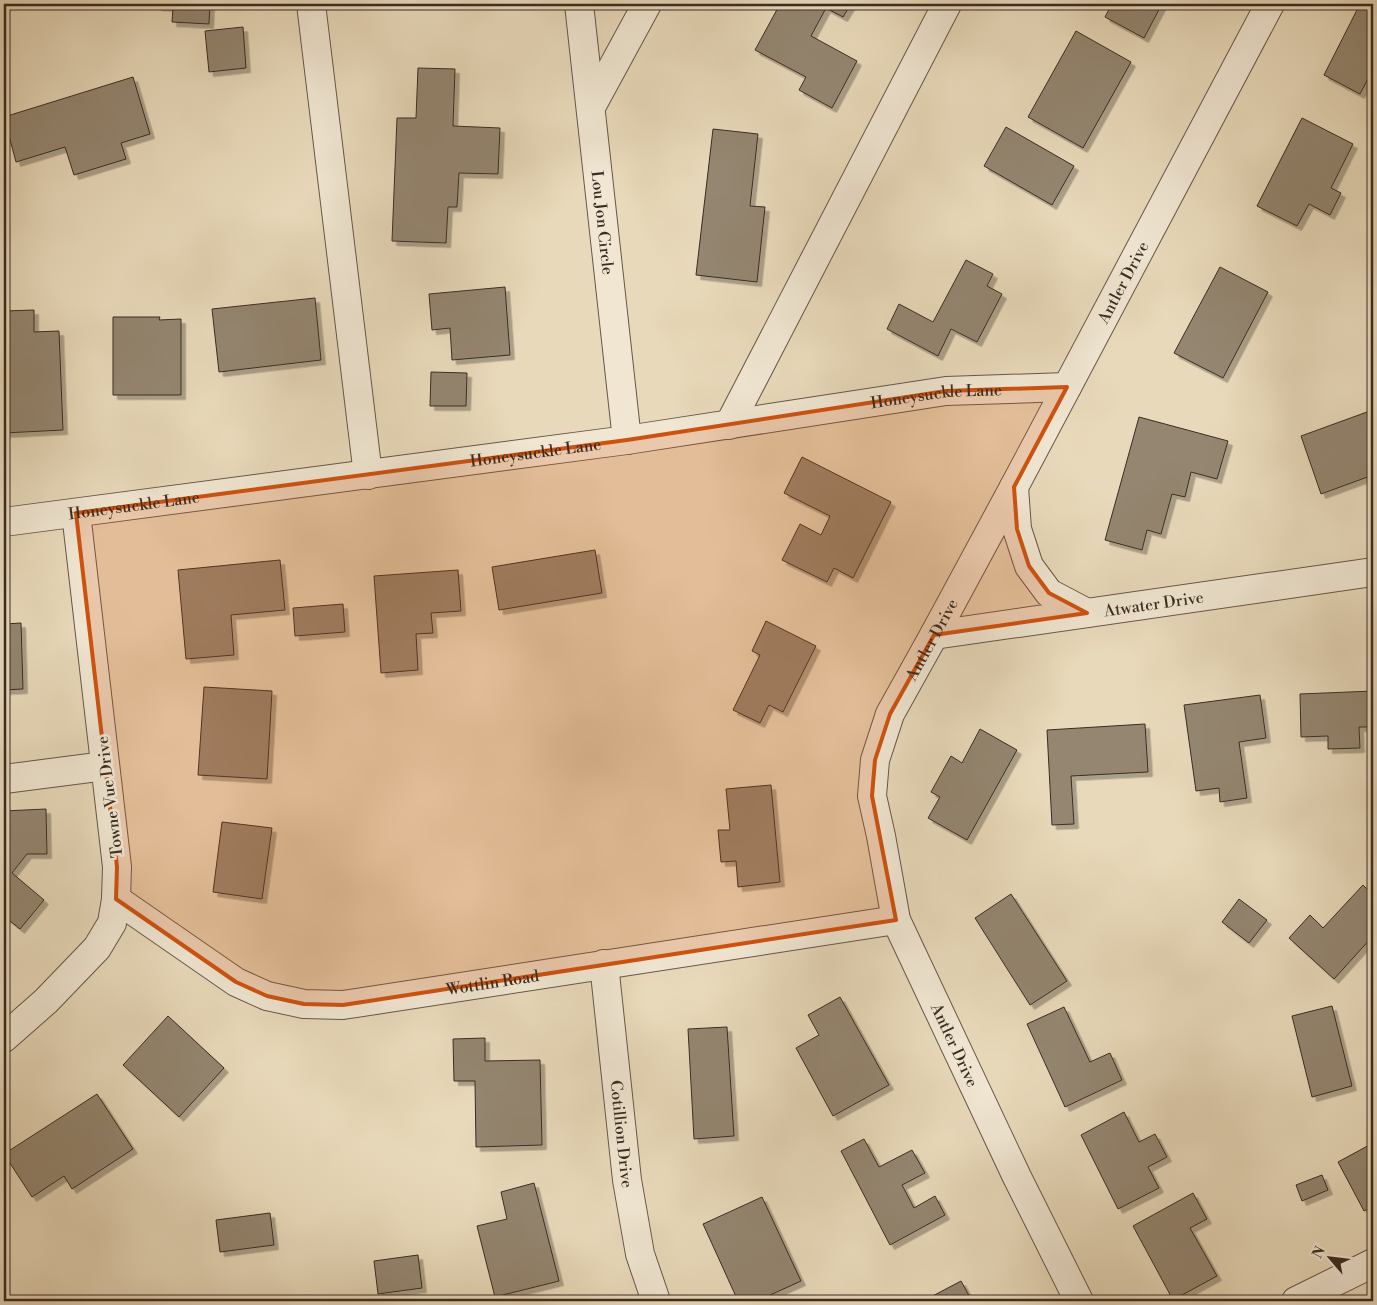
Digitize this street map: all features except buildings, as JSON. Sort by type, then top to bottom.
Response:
[{"type":"street","points":[[311,4],[368,475]]},
{"type":"street","name":"Lou Jon Circle","points":[[579,4],[628,440]]},
{"type":"street","points":[[591,108],[647,4]]},
{"type":"street","points":[[730,425],[947,4]]},
{"type":"street","name":"Antler Drive","points":[[1079,1301],[1016,1177],[896,920],[872,796],[875,760],[890,714],[1014,487],[1270,4]]},
{"type":"street","name":"Honeysuckle Lane","points":[[4,522],[628,440],[946,391],[1067,387]]},
{"type":"street","points":[[1014,487],[1017,529],[1029,566],[1049,593],[1087,613]]},
{"type":"street","name":"Towne Vue Drive","points":[[4,1038],[46,1001],[97,948],[112,923],[116,899],[117,867],[76,513]]},
{"type":"street","name":"Atwater Drive","points":[[934,635],[1373,572]]},
{"type":"street","points":[[4,779],[105,766]]},
{"type":"street","name":"Wottlin Road","points":[[116,899],[236,982],[267,996],[304,1004],[343,1005],[896,920]]},
{"type":"street","name":"Cotillion Drive","points":[[604,964],[626,1180],[640,1254],[656,1301]]},
{"type":"street","points":[[1296,1301],[1373,1263]]},
{"type":"highlighted area","points":[[1067,387],[1014,487],[1017,529],[1029,566],[1049,593],[1087,613],[934,635],[890,714],[875,760],[872,796],[896,920],[343,1005],[304,1004],[267,996],[236,982],[116,899],[117,867],[76,513],[627,440],[946,391]]}]
